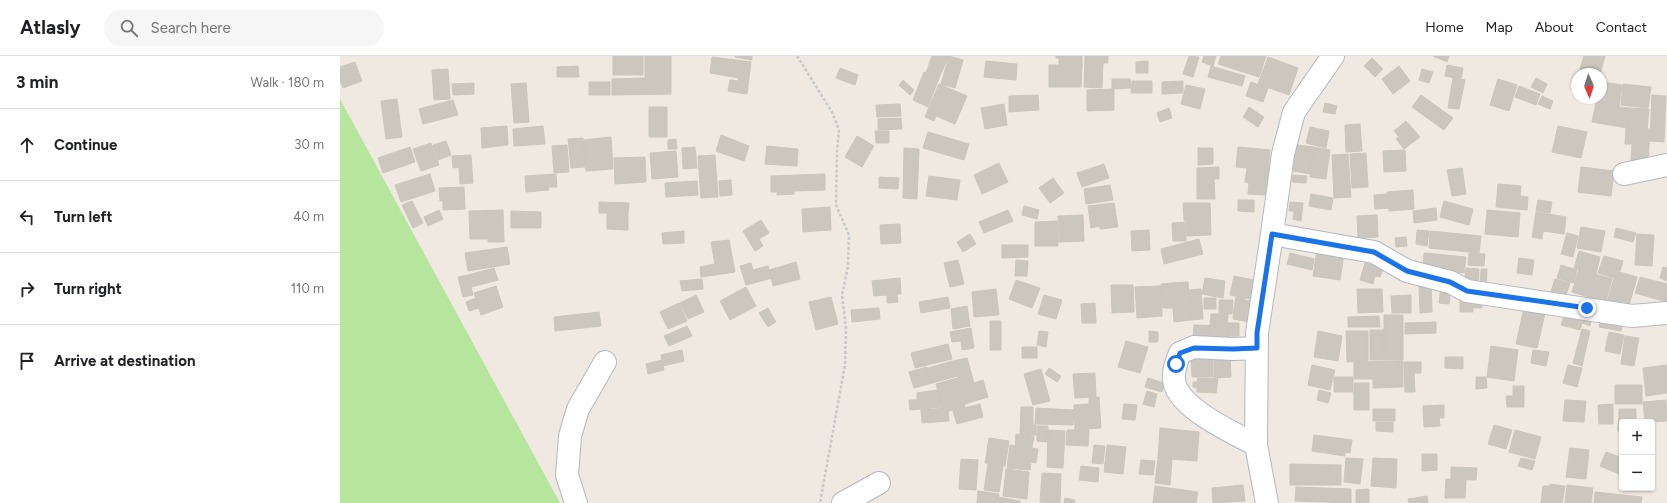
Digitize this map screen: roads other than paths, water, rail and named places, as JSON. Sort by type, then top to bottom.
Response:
[{"type":"street","points":[[1267,503],[1256,444],[1257,333],[1283,154],[1294,112],[1333,56]]},
{"type":"street","points":[[1624,174],[1667,165]]},
{"type":"street","points":[[1272,234],[1374,252],[1407,271],[1450,282],[1467,291],[1632,316],[1667,313]]},
{"type":"street","points":[[1256,444],[1198,412],[1182,399],[1173,380],[1180,353],[1187,350],[1194,348],[1257,348]]},
{"type":"street","points":[[576,503],[566,475],[570,436],[578,410],[605,362]]},
{"type":"street","points":[[843,503],[878,483]]}]
